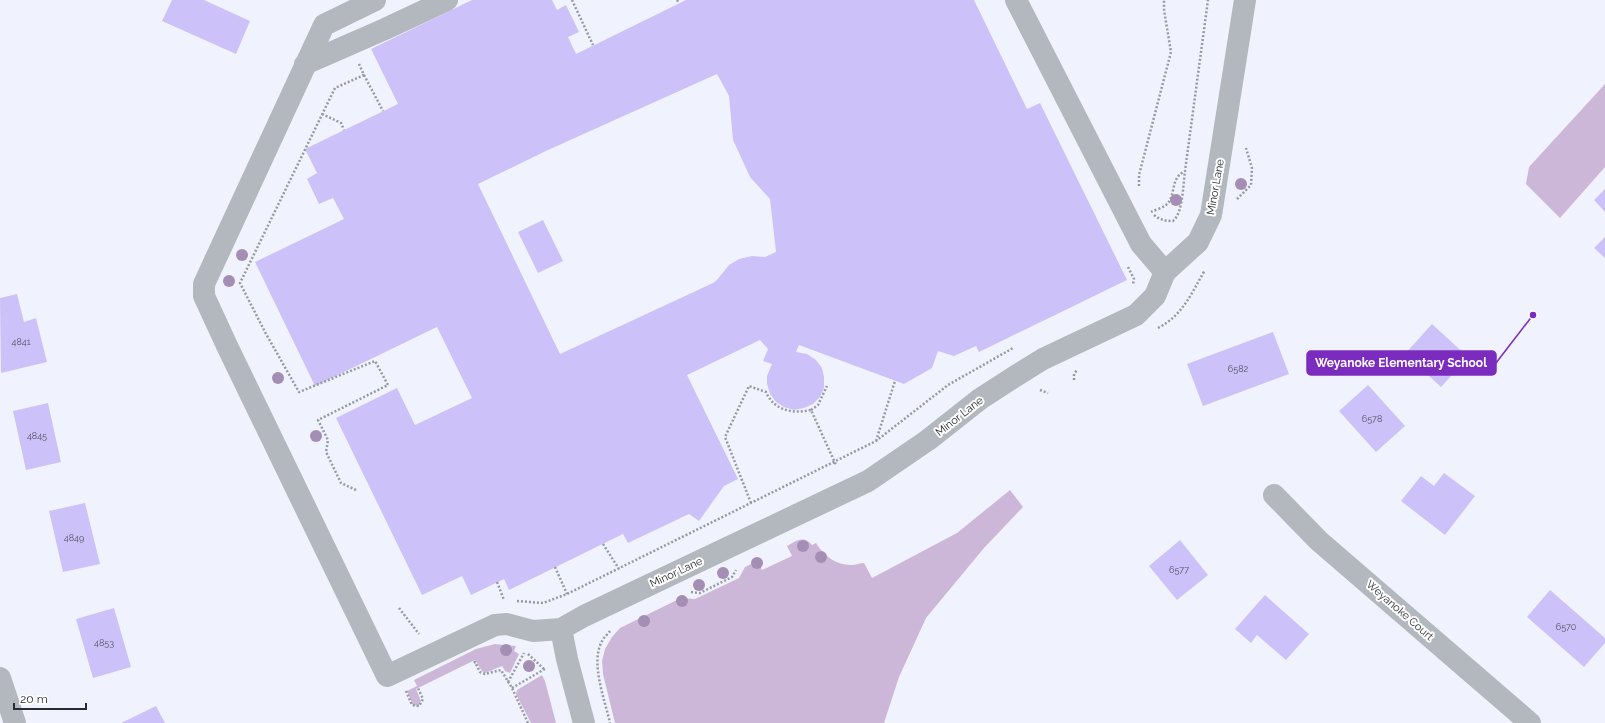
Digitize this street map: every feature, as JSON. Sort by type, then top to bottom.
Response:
[{"type":"street","points":[[336,0],[204,284],[204,296],[387,676],[495,625],[507,624],[533,631],[561,629],[567,659],[584,723]]},
{"type":"street","points":[[324,25],[375,0]]},
{"type":"street","points":[[305,64],[447,0]]},
{"type":"street","points":[[1016,0],[1141,244],[1165,272]]},
{"type":"street","name":"Minor Lane","points":[[561,629],[591,612],[868,481],[928,440],[980,399],[1043,359],[1136,315],[1155,296],[1165,272],[1198,242],[1211,215],[1245,0]]},
{"type":"street","name":"Weyanoke Court","points":[[1274,495],[1319,541],[1530,723]]},
{"type":"street","points":[[0,678],[15,723]]},
{"type":"path","points":[[572,0],[593,45]]},
{"type":"path","points":[[1140,189],[1138,182],[1139,175],[1171,52],[1164,10],[1164,0]]},
{"type":"path","points":[[1148,205],[1151,212],[1162,220],[1173,221],[1177,218],[1181,202],[1208,0]]},
{"type":"path","points":[[356,58],[383,111]]},
{"type":"path","points":[[356,490],[341,483],[326,452],[328,440],[318,420],[388,385],[375,361],[298,392],[240,283],[335,88],[364,75]]},
{"type":"path","points":[[322,114],[341,123],[344,130]]},
{"type":"path","points":[[1151,212],[1166,204],[1171,197],[1174,181],[1185,171]]},
{"type":"path","points":[[1127,265],[1134,279],[1132,287]]},
{"type":"path","points":[[555,567],[567,594],[876,441],[948,385],[1017,346]]},
{"type":"path","points":[[876,441],[895,381]]},
{"type":"path","points":[[751,503],[725,437],[750,386],[766,392],[768,397],[777,406],[787,411],[800,413],[812,410],[818,405],[826,386]]},
{"type":"path","points":[[812,410],[836,465]]},
{"type":"path","points":[[604,544],[619,569]]},
{"type":"path","points":[[686,591],[700,593],[732,578],[740,564]]},
{"type":"path","points":[[497,582],[504,600]]},
{"type":"path","points":[[610,723],[598,672],[598,652],[602,641],[612,629]]},
{"type":"path","points":[[512,688],[545,669],[525,651],[508,682],[528,723]]},
{"type":"shaded area","points":[[1605,84],[1605,167],[1560,218],[1526,184],[1529,167]]},
{"type":"shaded area","points":[[1010,490],[1023,507],[984,548],[926,618],[899,677],[884,723],[615,723],[603,674],[602,661],[605,649],[612,637],[620,628],[681,598],[695,599],[739,578],[745,567],[757,561],[762,570],[792,556],[787,546],[800,540],[806,540],[812,545],[816,543],[827,556],[840,563],[851,565],[864,563],[872,578],[957,533]]},
{"type":"shaded area","points":[[495,644],[516,646],[514,651],[519,654],[510,673],[505,671],[502,666],[485,673],[475,660],[416,689],[421,701],[418,706],[413,705],[407,691],[417,686],[414,680],[476,649]]},
{"type":"shaded area","points":[[542,675],[556,723],[531,723],[516,694],[517,690]]},
{"type":"building","points":[[172,0],[204,0],[250,21],[236,54],[162,21]]},
{"type":"building","points":[[472,0],[552,0],[557,10],[566,5],[579,32],[568,37],[576,54],[686,0],[974,0],[1027,109],[1040,103],[1127,280],[979,352],[976,346],[954,356],[938,351],[932,368],[904,384],[799,345],[796,352],[807,354],[816,360],[822,368],[824,388],[820,397],[813,404],[794,410],[784,407],[776,402],[770,394],[767,384],[767,376],[772,364],[763,361],[768,349],[760,340],[687,375],[738,479],[724,486],[699,521],[689,514],[628,543],[623,534],[509,590],[504,579],[471,595],[462,576],[422,595],[336,418],[397,388],[415,425],[472,398],[437,327],[315,386],[255,262],[344,219],[333,198],[319,204],[307,179],[317,173],[305,149],[398,104],[371,49]],"holes":[[[717,74],[729,96],[733,140],[750,177],[770,199],[776,252],[765,257],[752,256],[739,259],[729,265],[713,283],[560,354],[478,184],[548,150]]]},
{"type":"building","points":[[1605,189],[1605,212],[1594,200]]},
{"type":"building","points":[[543,220],[563,261],[538,273],[518,232]]},
{"type":"building","points":[[1605,237],[1605,258],[1594,248]]},
{"type":"building","points":[[17,294],[24,322],[36,318],[47,362],[1,373],[0,298]]},
{"type":"building","points":[[1432,324],[1468,357],[1441,387],[1405,354]]},
{"type":"building","points":[[1273,332],[1289,374],[1203,406],[1187,364]]},
{"type":"building","points":[[1368,385],[1405,426],[1376,452],[1339,411]]},
{"type":"building","points":[[48,403],[61,462],[26,470],[13,411]]},
{"type":"building","points":[[1444,473],[1475,496],[1445,535],[1401,501],[1421,476],[1434,486]]},
{"type":"building","points":[[85,503],[100,564],[63,572],[49,511]]},
{"type":"building","points":[[1180,540],[1208,575],[1177,600],[1149,566]]},
{"type":"building","points":[[1550,590],[1605,638],[1605,643],[1584,667],[1527,617]]},
{"type":"building","points":[[1265,595],[1309,634],[1286,660],[1257,635],[1251,643],[1235,629]]},
{"type":"building","points":[[114,608],[131,667],[93,678],[76,619]]},
{"type":"building","points":[[156,706],[165,723],[121,723]]},
{"type":"place","name":"Weyanoke Elementary School","points":[[1533,315]]}]
